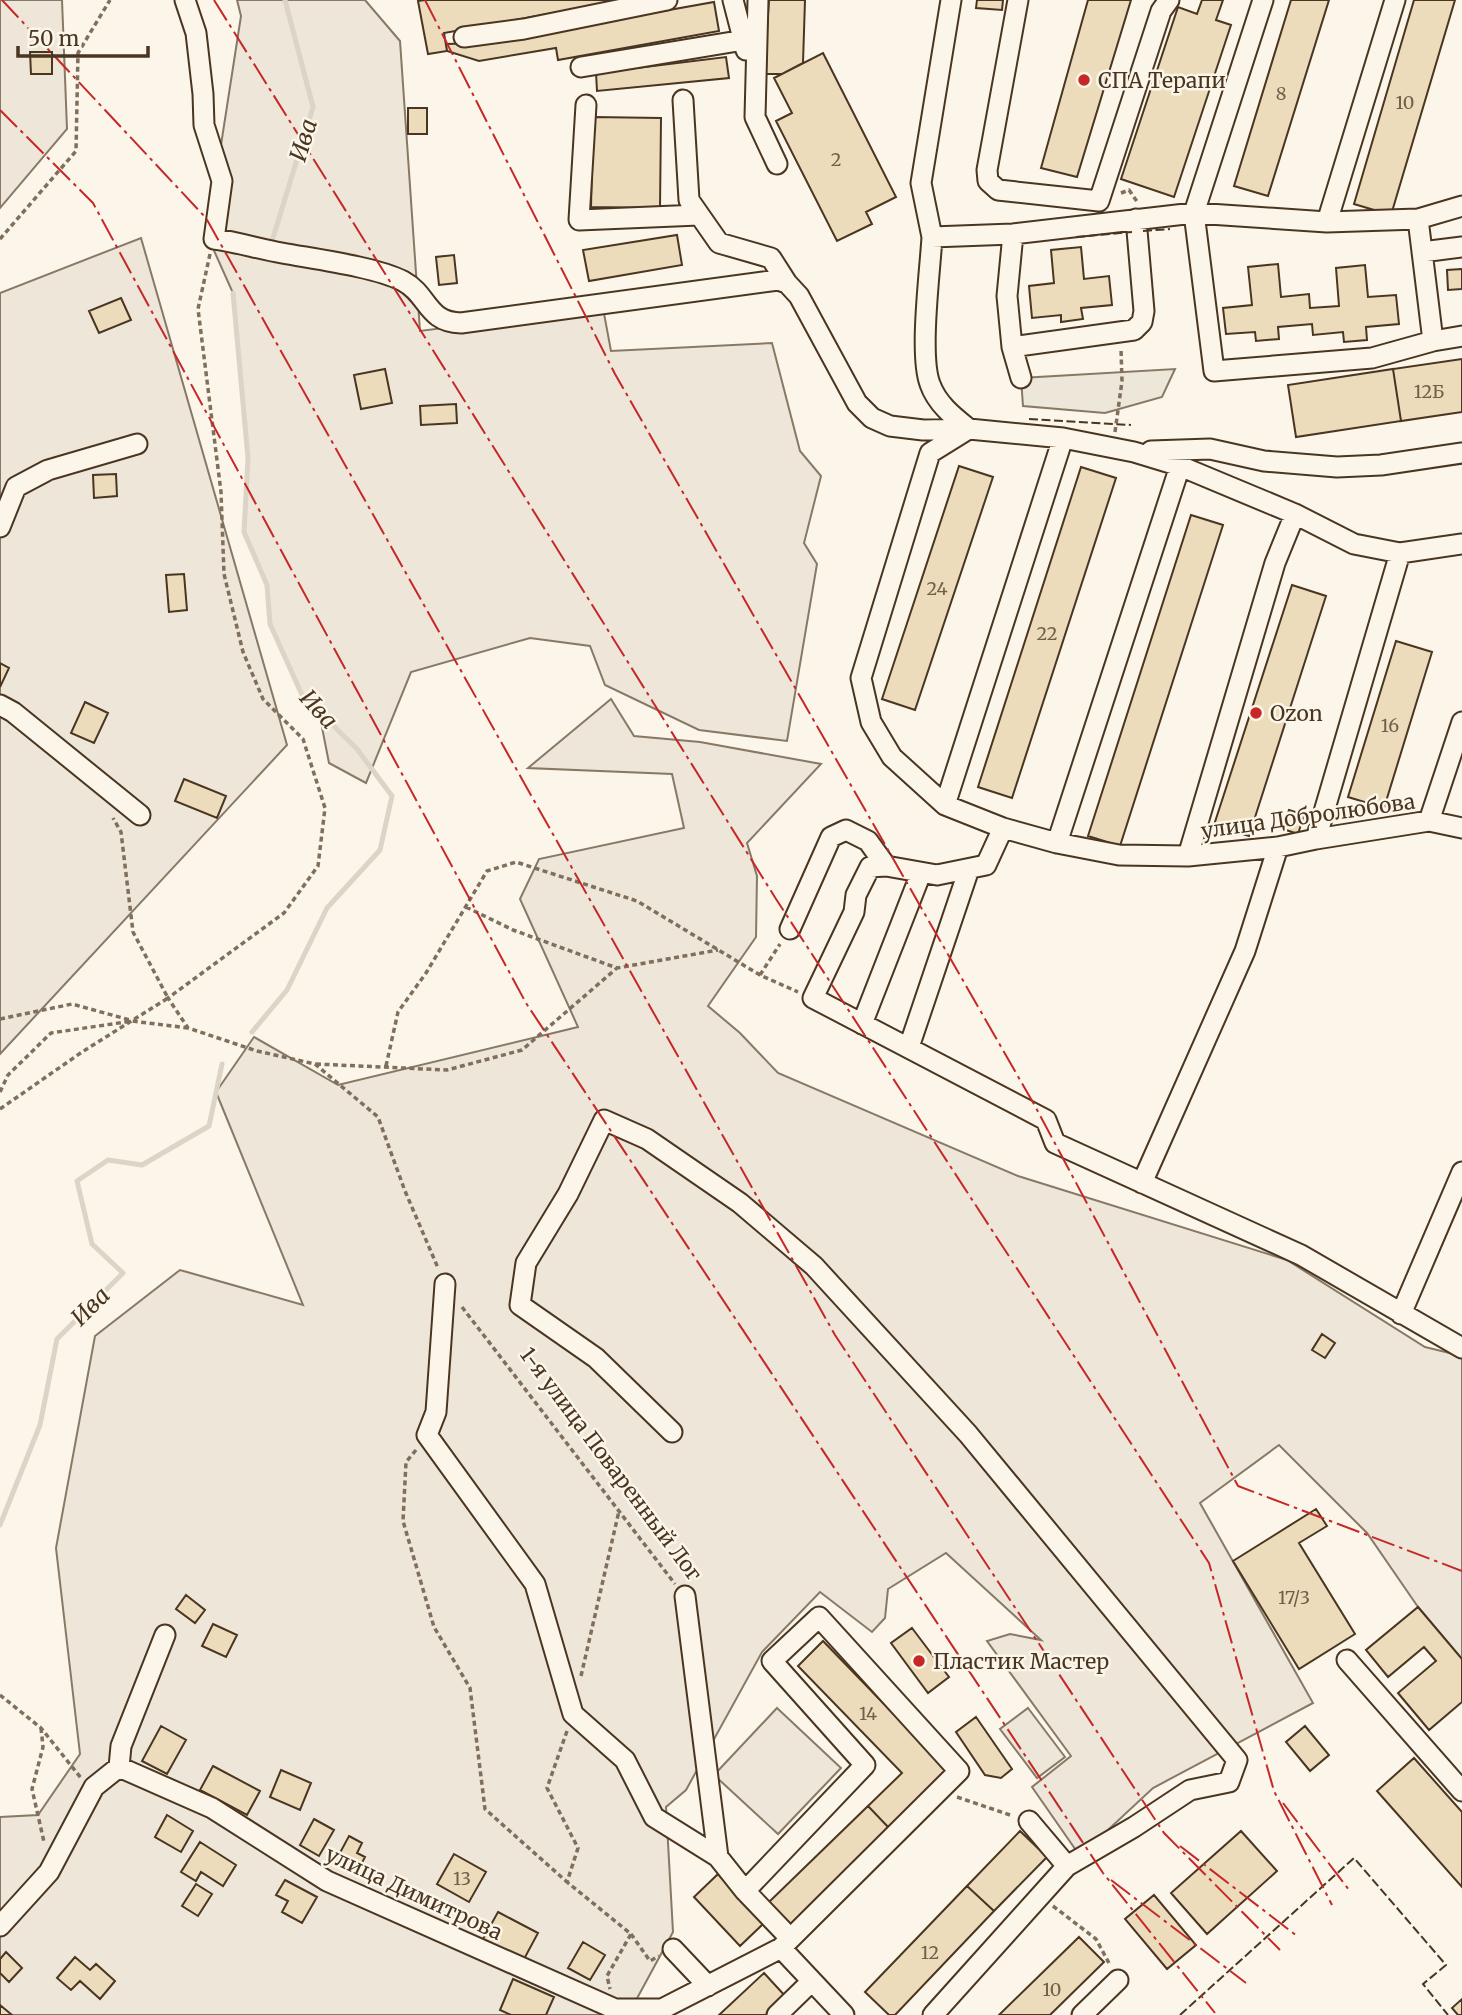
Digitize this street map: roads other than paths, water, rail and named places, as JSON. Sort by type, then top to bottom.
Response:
[{"type":"street","points":[[185,0],[196,33],[204,125],[222,180],[214,239],[249,244],[400,280],[416,291],[436,316],[450,323],[769,279],[787,283]]},
{"type":"street","points":[[464,37],[524,29],[667,0]]},
{"type":"street","points":[[733,0],[755,84]]},
{"type":"street","points":[[758,0],[755,117],[777,164]]},
{"type":"street","points":[[951,0],[921,183],[932,237],[926,349],[930,384],[947,411],[969,429]]},
{"type":"street","points":[[1018,0],[987,170],[988,181],[998,190],[1099,201],[1161,11],[1169,0]]},
{"type":"street","points":[[1263,0],[1195,213],[1214,371],[1371,358],[1462,336]]},
{"type":"street","points":[[1327,222],[1395,0]]},
{"type":"street","points":[[581,67],[744,40]]},
{"type":"street","points":[[683,100],[688,201],[719,243],[771,258],[799,296],[857,403],[872,418],[890,426],[923,430],[969,429],[1063,438],[1125,450],[1181,466],[1295,514],[1354,544],[1400,553],[1462,544]]},
{"type":"street","points":[[586,105],[579,220],[699,215]]},
{"type":"street","points":[[932,237],[1013,234],[1195,213],[1327,222],[1418,219],[1462,206]]},
{"type":"street","points":[[1012,347],[1134,330],[1142,322],[1144,311],[1136,219]]},
{"type":"street","points":[[1418,219],[1433,341]]},
{"type":"street","points":[[1013,234],[1007,296],[1012,347],[1021,378]]},
{"type":"street","points":[[1422,252],[1462,247]]},
{"type":"street","name":"улица Добролюбова","points":[[969,429],[930,453],[861,678],[871,722],[892,757],[945,805],[1003,828],[1057,843],[1119,855],[1188,856],[1278,847],[1429,821],[1462,828]]},
{"type":"street","points":[[945,805],[1063,438]]},
{"type":"street","points":[[0,527],[16,487],[48,470],[137,444]]},
{"type":"street","points":[[1125,450],[1210,449],[1264,461],[1337,467],[1381,465],[1462,453]]},
{"type":"street","points":[[1057,843],[1181,466]]},
{"type":"street","points":[[1188,856],[1275,563],[1295,514]]},
{"type":"street","points":[[1316,839],[1400,553]]},
{"type":"street","points":[[0,705],[13,712],[140,815]]},
{"type":"street","points":[[1429,821],[1462,722]]},
{"type":"street","points":[[1003,828],[986,865],[937,875],[886,866],[870,867],[856,895],[854,912],[813,998],[1046,1120],[1055,1143],[1301,1255],[1462,1348]]},
{"type":"street","points":[[790,929],[831,837],[846,830],[868,841],[886,866]]},
{"type":"street","points":[[1142,1183],[1245,951],[1278,847]]},
{"type":"street","points":[[909,1047],[968,869]]},
{"type":"street","points":[[862,1024],[921,873]]},
{"type":"street","points":[[672,1432],[596,1358],[520,1305],[526,1263],[568,1194],[604,1120],[646,1139],[730,1196],[814,1266],[968,1434],[1237,1760],[1229,1782],[1190,1790],[1067,1866],[933,2015]]},
{"type":"street","points":[[1401,1314],[1462,1172]]},
{"type":"street","points":[[445,1284],[436,1412],[427,1435],[535,1584],[573,1714],[625,1760],[654,1817],[718,1857],[786,1943],[812,1981],[844,2015]]},
{"type":"street","name":"1-я улица Поваренный Лог","points":[[685,1597],[718,1857]]},
{"type":"street","points":[[615,2012],[662,2009],[786,1943],[959,1771],[819,1617],[772,1661],[865,1765],[745,1891]]},
{"type":"street","points":[[0,1926],[48,1872],[94,1787],[119,1767],[121,1746],[165,1634]]},
{"type":"street","points":[[1347,1660],[1462,1791]]},
{"type":"street","name":"улица Димитрова","points":[[119,1767],[212,1808],[327,1881],[615,2012]]},
{"type":"street","points":[[1030,1821],[1067,1866]]},
{"type":"street","points":[[673,1949],[708,1986]]},
{"type":"street","points":[[1082,2015],[1118,1979]]},
{"type":"street","points":[[777,2015],[812,1981]]},
{"type":"waterway","name":"Ива","points":[[273,238],[313,107],[285,0]]},
{"type":"waterway","name":"Ива","points":[[233,293],[248,458],[244,532],[267,585],[270,624],[302,695],[357,749],[392,796],[380,850],[327,908],[287,990],[252,1032]]},
{"type":"waterway","name":"Ива","points":[[0,1525],[40,1425],[57,1339],[123,1273],[92,1244],[77,1181],[108,1160],[142,1165],[209,1126],[222,1064]]},
{"type":"place","name":"СПА Терапи","points":[[1084,80]]},
{"type":"place","name":"Ozon","points":[[1256,713]]},
{"type":"place","name":"Пластик Мастер","points":[[919,1661]]}]
